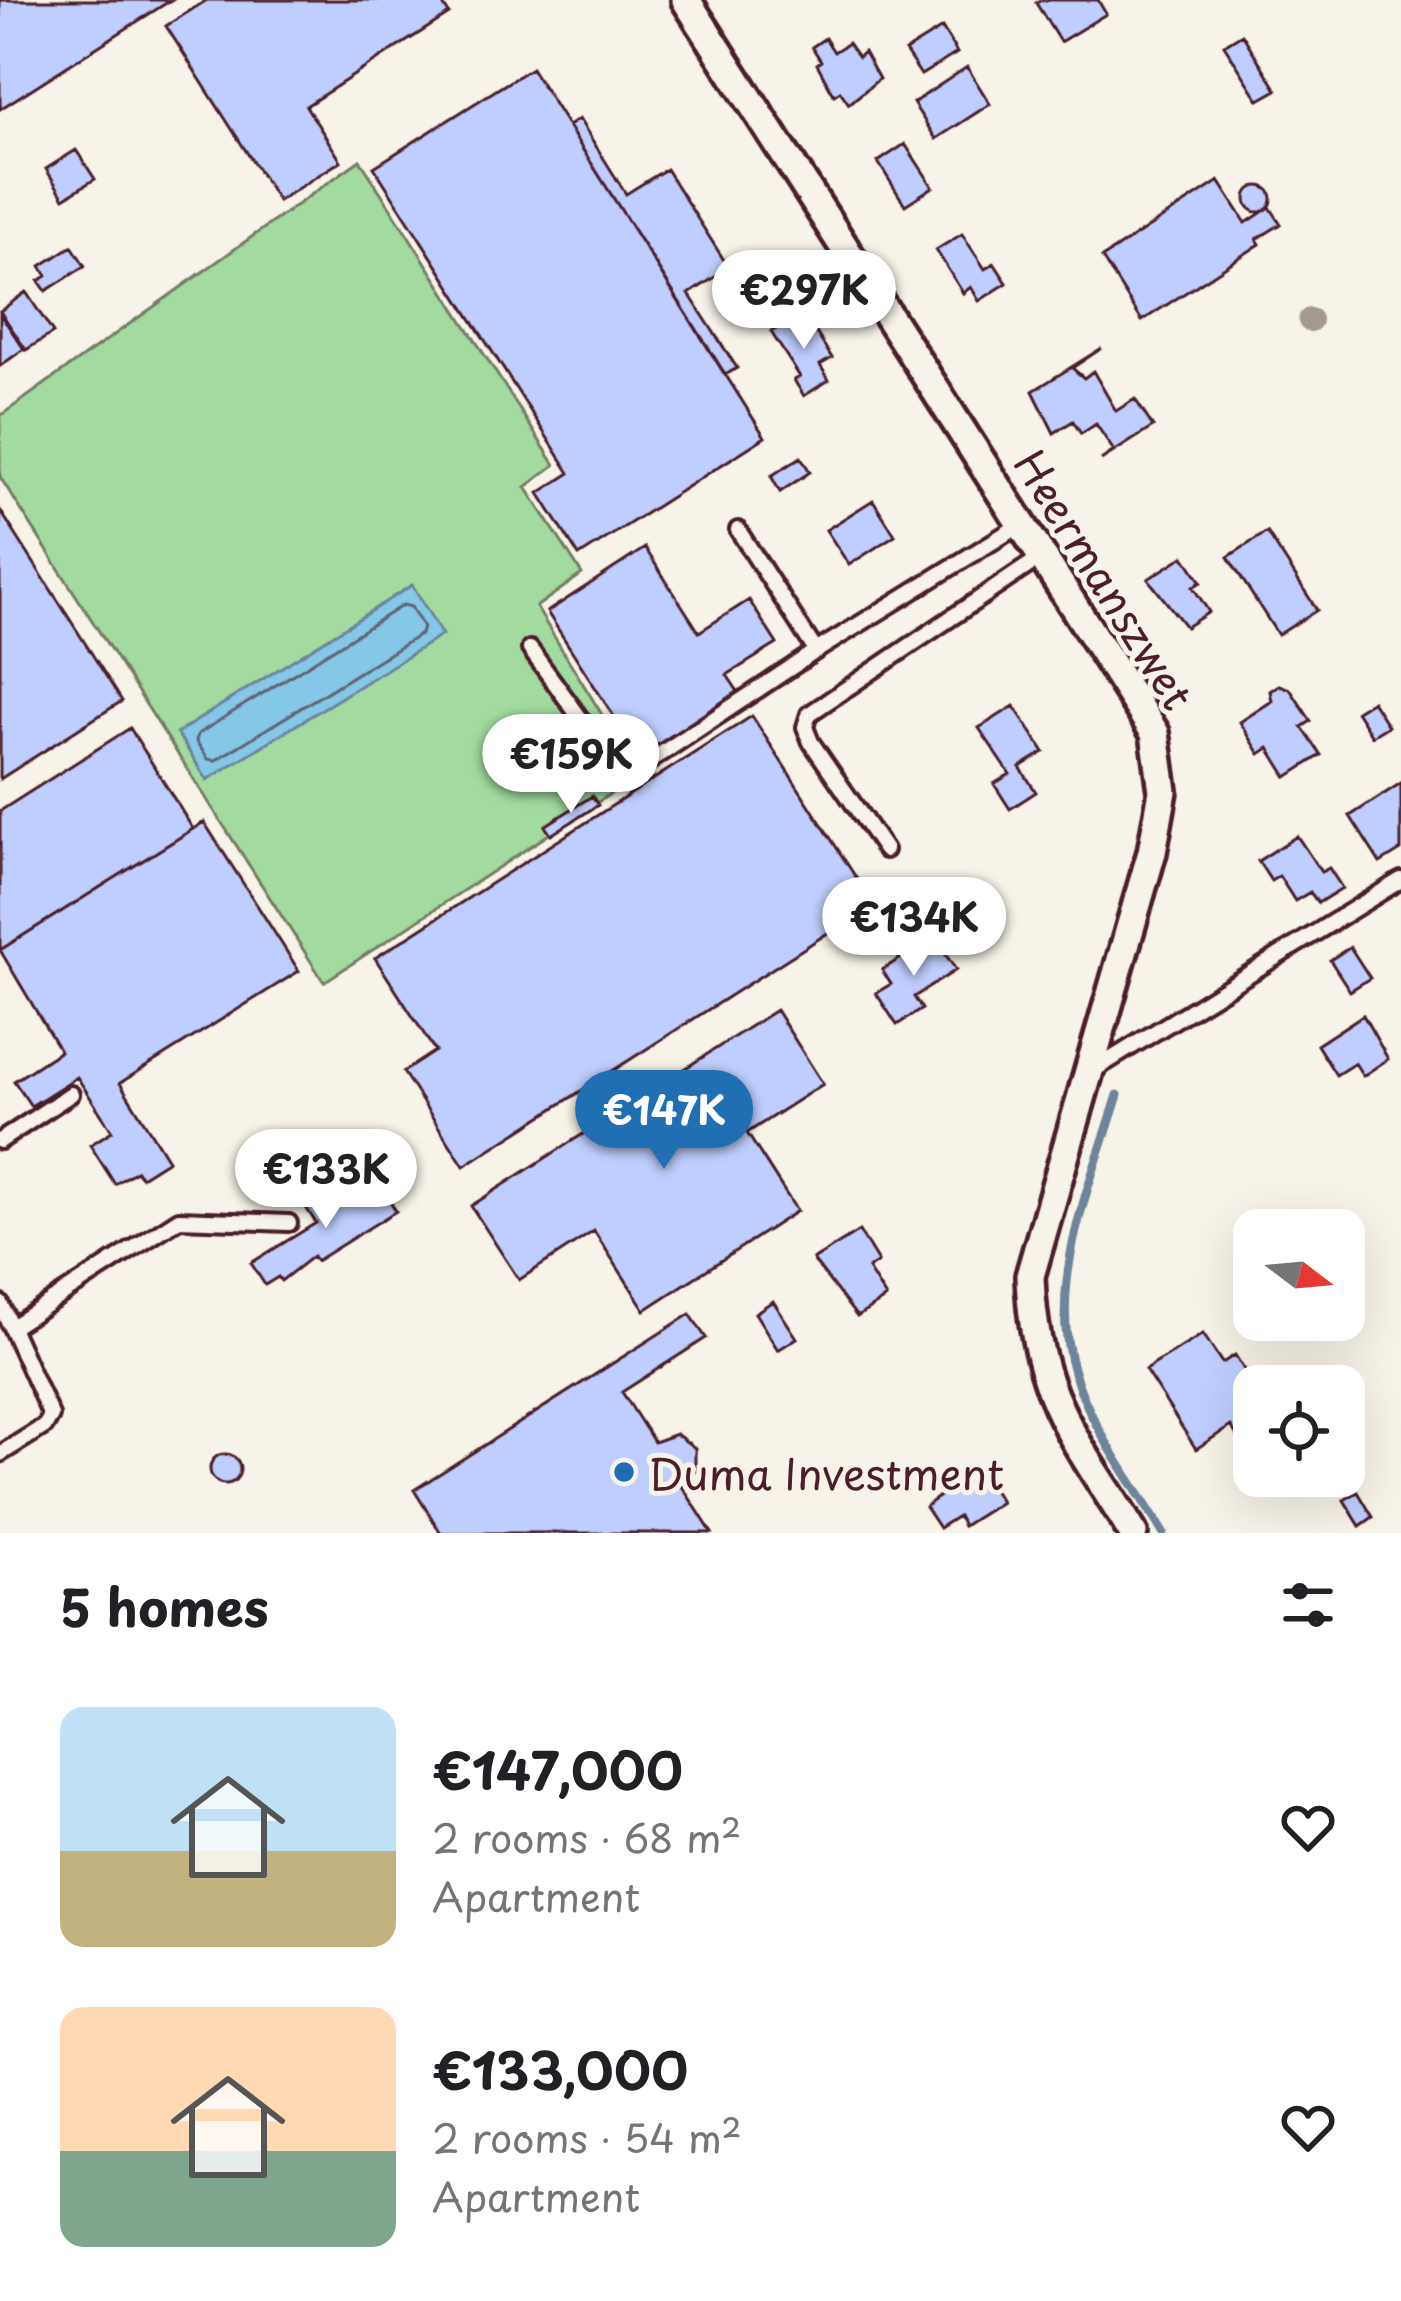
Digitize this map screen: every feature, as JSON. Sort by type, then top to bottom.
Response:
[{"type":"street","name":"Heermanszwet","points":[[686,0],[1155,733],[1163,791],[1152,852],[1030,1276],[1032,1329],[1052,1401],[1133,1533]]},
{"type":"lane","points":[[530,649],[618,770],[629,775],[816,651],[1023,524]]},
{"type":"lane","points":[[738,530],[816,651]]},
{"type":"lane","points":[[884,850],[811,742],[805,727],[809,714],[1044,556]]},
{"type":"lane","points":[[1086,1074],[1401,880]]},
{"type":"lane","points":[[0,1142],[71,1094]]},
{"type":"lane","points":[[15,1325],[179,1219],[289,1223]]},
{"type":"lane","points":[[0,1303],[15,1325],[51,1416],[45,1426],[0,1454]]},
{"type":"green space","points":[[360,160],[555,465],[526,487],[582,574],[536,607],[639,775],[324,982],[0,477],[0,416]]},
{"type":"water","points":[[412,585],[442,635],[207,780],[177,733]]},
{"type":"building","points":[[0,0],[171,0],[0,109]]},
{"type":"building","points":[[207,0],[440,0],[449,14],[306,106],[341,161],[278,201],[166,26]]},
{"type":"building","points":[[1098,0],[1106,14],[1060,42],[1036,3]]},
{"type":"building","points":[[942,28],[957,53],[921,75],[905,51]]},
{"type":"building","points":[[1242,34],[1277,90],[1259,100],[1224,45]]},
{"type":"building","points":[[825,38],[834,52],[848,43],[858,57],[864,52],[879,79],[849,104],[840,91],[834,95],[817,64],[821,61],[812,47]]},
{"type":"building","points":[[967,67],[990,104],[936,139],[913,103]]},
{"type":"building","points":[[531,68],[765,437],[579,556],[539,493],[570,473],[374,167]]},
{"type":"building","points":[[579,119],[626,194],[666,169],[729,268],[689,294],[737,368],[725,375],[568,126]]},
{"type":"building","points":[[905,144],[933,187],[905,205],[878,162]]},
{"type":"building","points":[[76,150],[95,179],[64,198],[46,169]]},
{"type":"building","points":[[1219,181],[1246,223],[1270,207],[1281,224],[1257,239],[1260,244],[1142,321],[1102,258]]},
{"type":"building","points":[[1259,186],[1272,199],[1259,212],[1246,199]]},
{"type":"building","points":[[962,234],[985,269],[994,263],[1007,283],[979,301],[971,287],[963,293],[936,250]]},
{"type":"building","points":[[72,246],[85,266],[46,291],[39,281],[47,276],[41,266]]},
{"type":"building","points":[[26,292],[53,333],[26,350],[0,311]]},
{"type":"building","points":[[803,312],[832,358],[820,365],[829,380],[804,396],[794,380],[800,377],[771,332]]},
{"type":"building","points":[[0,314],[24,349],[0,366]]},
{"type":"building","points":[[1102,348],[1072,368],[1084,378],[1093,371],[1116,411],[1135,399],[1153,427],[1101,460],[1114,451],[1096,424],[1081,434],[1073,421],[1054,433],[1033,391]]},
{"type":"building","points":[[801,457],[810,472],[780,492],[771,476]]},
{"type":"building","points":[[873,500],[895,535],[849,565],[826,530]]},
{"type":"building","points":[[0,510],[122,701],[0,779]]},
{"type":"building","points":[[1267,532],[1317,610],[1278,635],[1228,557]]},
{"type":"building","points":[[645,548],[699,632],[749,600],[777,644],[727,675],[741,696],[641,759],[547,612]]},
{"type":"building","points":[[1184,556],[1201,582],[1193,587],[1209,612],[1186,627],[1148,579]]},
{"type":"building","points":[[1279,685],[1290,689],[1311,721],[1302,727],[1321,755],[1287,777],[1269,748],[1260,754],[1240,722],[1272,701],[1270,691]]},
{"type":"building","points":[[1372,701],[1388,726],[1372,736],[1356,711]]},
{"type":"building","points":[[1014,706],[1044,752],[1020,767],[1036,792],[1010,809],[994,784],[1010,774],[979,728]]},
{"type":"building","points":[[752,716],[873,904],[464,1166],[403,1072],[435,1051],[375,958]]},
{"type":"building","points":[[130,728],[193,829],[0,950],[0,811]]},
{"type":"building","points":[[1401,783],[1401,850],[1380,863],[1350,816]]},
{"type":"building","points":[[592,796],[598,805],[551,835],[545,826]]},
{"type":"building","points":[[204,822],[299,971],[120,1083],[168,1160],[141,1177],[136,1171],[115,1184],[90,1145],[112,1131],[77,1077],[31,1106],[14,1081],[60,1051],[0,950]]},
{"type":"building","points":[[1297,836],[1321,872],[1329,868],[1342,888],[1318,903],[1310,892],[1295,901],[1279,876],[1271,881],[1258,861]]},
{"type":"building","points":[[934,937],[956,970],[914,997],[922,1009],[897,1025],[876,993],[891,984],[882,970]]},
{"type":"building","points":[[1350,947],[1370,978],[1350,991],[1330,960]]},
{"type":"building","points":[[776,1010],[823,1084],[747,1133],[797,1211],[645,1310],[594,1231],[519,1280],[471,1206]]},
{"type":"building","points":[[1363,1015],[1388,1059],[1363,1076],[1355,1063],[1336,1075],[1317,1045]]},
{"type":"building","points":[[353,1181],[365,1199],[383,1189],[396,1211],[316,1261],[313,1256],[281,1281],[278,1277],[265,1285],[251,1263],[316,1223],[307,1209]]},
{"type":"building","points":[[859,1231],[878,1262],[868,1269],[886,1298],[857,1317],[813,1260]]},
{"type":"building","points":[[773,1301],[797,1338],[778,1350],[755,1313]]},
{"type":"building","points":[[690,1314],[706,1338],[622,1392],[654,1442],[676,1434],[695,1448],[695,1471],[680,1483],[712,1533],[441,1533],[414,1490]]},
{"type":"building","points":[[1203,1334],[1222,1363],[1235,1355],[1241,1365],[1233,1365],[1233,1429],[1231,1426],[1196,1449],[1145,1370]]},
{"type":"building","points":[[225,1454],[236,1458],[240,1469],[236,1480],[225,1484],[214,1480],[210,1469],[214,1458]]},
{"type":"building","points":[[978,1467],[1001,1502],[963,1526],[958,1516],[939,1528],[925,1507]]},
{"type":"building","points":[[1361,1497],[1373,1517],[1360,1526],[1344,1500]]},
{"type":"waterway","points":[[1118,1095],[1076,1232],[1065,1303],[1067,1338],[1091,1414],[1163,1533]]},
{"type":"place","name":"Duma Investment","points":[[624,1472]]}]
